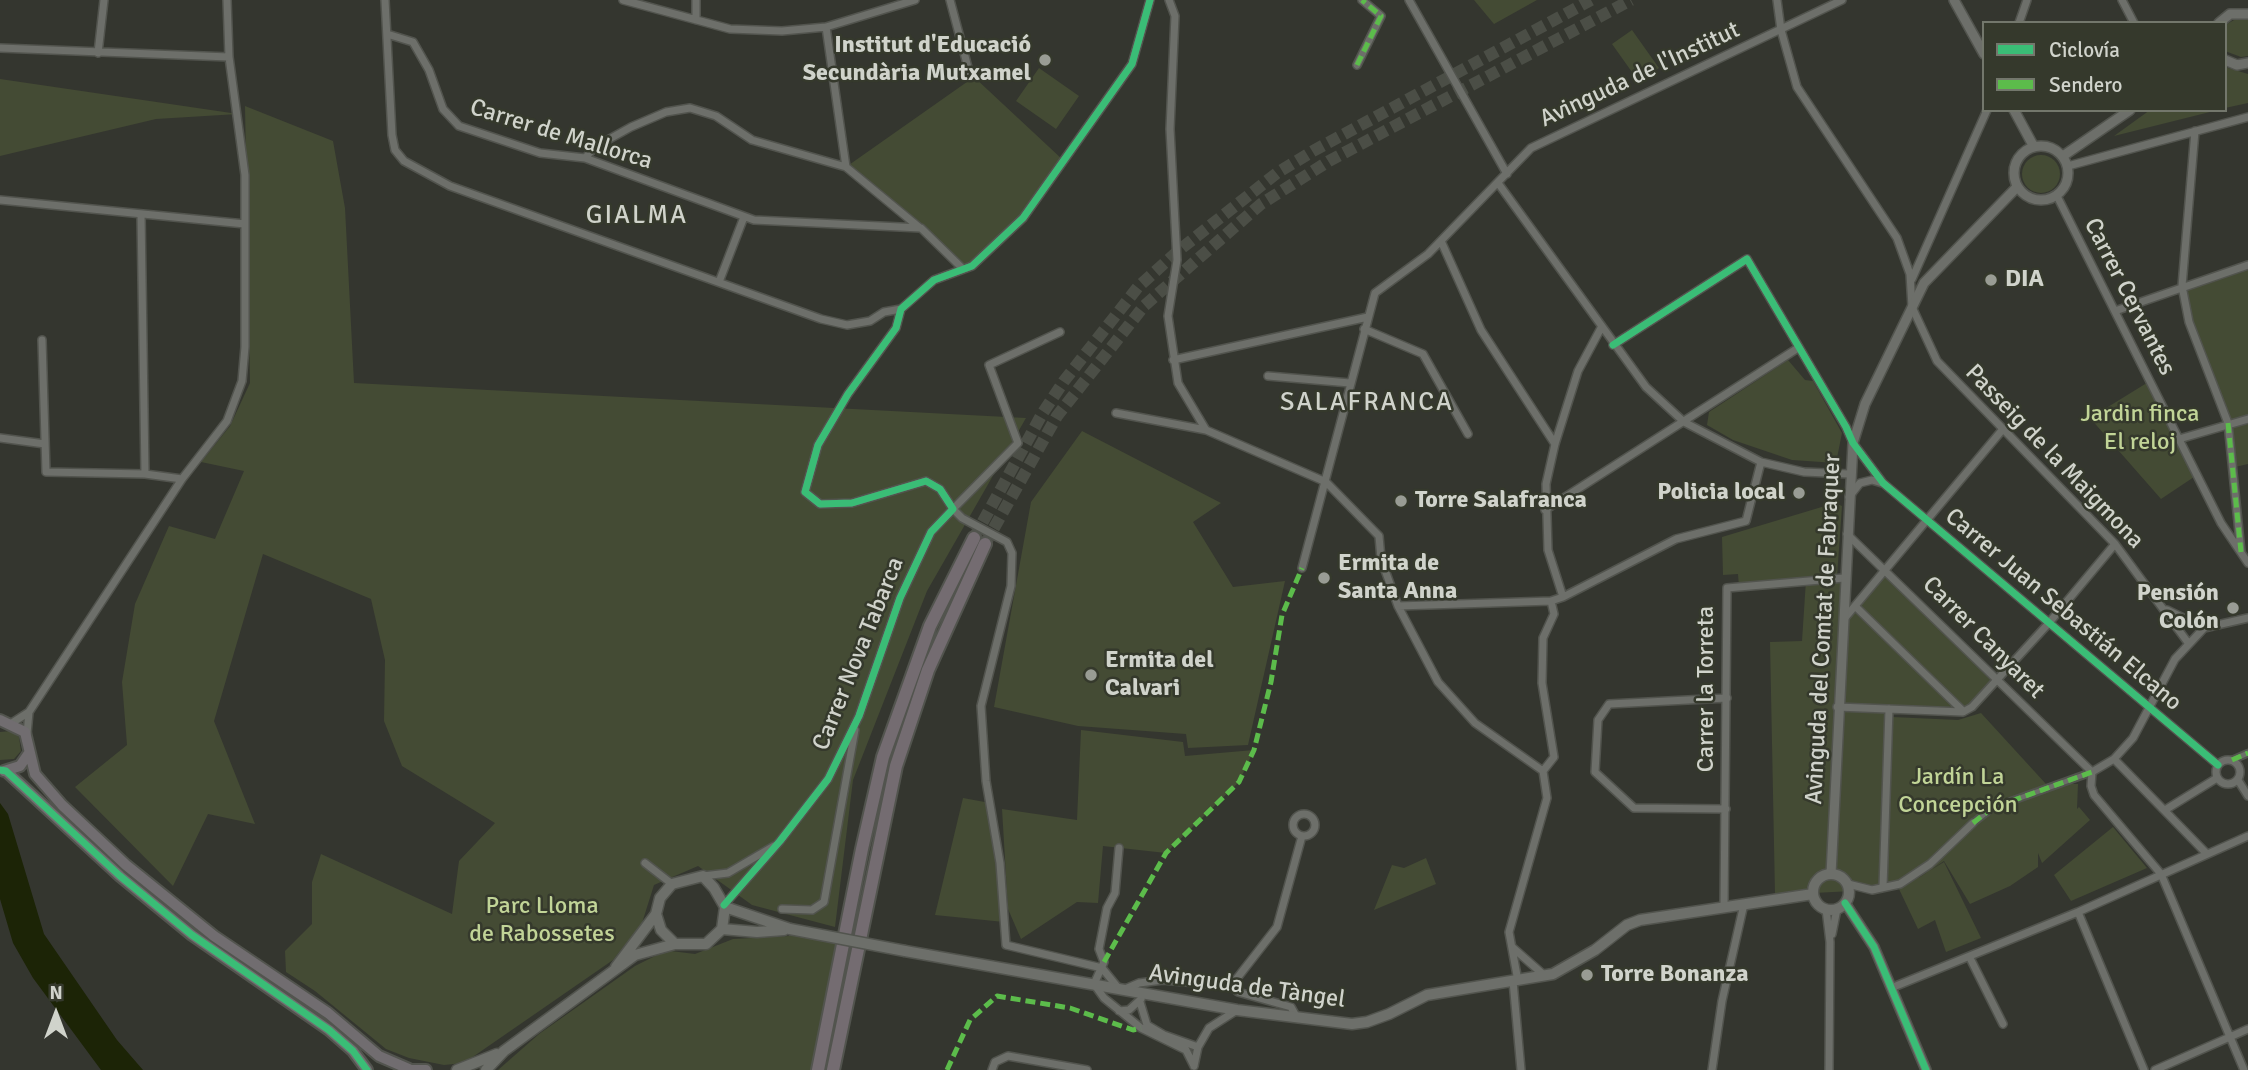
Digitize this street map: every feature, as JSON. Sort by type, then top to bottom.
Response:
[{"type":"highway","points":[[818,1070],[859,862],[883,757],[930,626],[979,541],[928,670],[896,766],[833,1070]]},
{"type":"main road","points":[[4,722],[26,734],[35,774],[62,805],[126,865],[214,936],[328,1013],[379,1056],[407,1070],[426,1070]]},
{"type":"main road","points":[[3,771],[20,766],[29,753]]},
{"type":"main road","points":[[3,771],[120,876],[192,935],[330,1030],[353,1051],[367,1070]]},
{"type":"main road","points":[[1832,874],[1848,884],[1841,906],[1826,909],[1816,903],[1813,894],[1819,878],[1832,874]]},
{"type":"main road","points":[[486,1070],[504,1051],[635,955],[675,944],[706,944],[722,929],[725,906],[714,888],[702,876],[672,884],[660,898],[656,914],[616,967]]},
{"type":"main road","name":"Avinguda de Tàngel","points":[[790,929],[1122,989],[1142,998],[1297,1018],[1367,1022],[1427,995],[1515,981],[1563,969],[1627,925],[1640,920],[1813,894]]},
{"type":"main road","points":[[725,906],[790,929]]},
{"type":"main road","points":[[656,914],[661,930],[675,944]]},
{"type":"main road","points":[[722,929],[757,932],[790,929]]},
{"type":"main road","points":[[457,1070],[504,1051]]},
{"type":"street","points":[[98,53],[104,0]]},
{"type":"street","points":[[26,734],[29,712],[182,479],[227,421],[242,381],[245,175],[229,57],[227,0]]},
{"type":"street","points":[[385,0],[391,135],[395,150],[404,161],[450,186],[821,319],[847,325],[870,321],[884,312],[901,309]]},
{"type":"street","points":[[623,0],[730,29],[782,31],[826,27],[915,0]]},
{"type":"street","points":[[696,0],[696,20]]},
{"type":"street","points":[[950,0],[970,75]]},
{"type":"street","points":[[1103,965],[1084,966],[1006,945],[1000,863],[986,781],[981,706],[1011,586],[1012,553],[1007,541],[962,518],[940,489],[926,481],[852,503],[820,505],[805,492],[807,473],[818,445],[848,394],[896,328],[901,309],[926,285],[972,266],[1023,218],[1132,64],[1150,0]]},
{"type":"street","points":[[1170,0],[1175,16],[1170,129],[1177,260],[1168,316],[1172,360],[1178,383],[1206,430]]},
{"type":"street","points":[[1357,65],[1381,16],[1362,0]]},
{"type":"street","points":[[1302,568],[1375,293],[1428,254],[1507,174],[1409,0]]},
{"type":"street","name":"Passeig de la Maigmona","points":[[1777,0],[1781,30],[1797,87],[1890,225],[1910,274],[1912,307],[1937,361],[2115,544],[2189,644]]},
{"type":"street","name":"Avinguda de l'Institut","points":[[1507,174],[1531,148],[1842,0]]},
{"type":"street","points":[[1954,0],[1982,50]]},
{"type":"street","points":[[2020,21],[2027,0]]},
{"type":"street","points":[[2122,0],[2133,21]]},
{"type":"street","points":[[2221,21],[2230,14],[2248,14]]},
{"type":"street","points":[[826,27],[846,167]]},
{"type":"street","name":"Carrer de Mallorca","points":[[387,34],[413,42],[429,70],[443,109],[458,126],[540,153],[585,159],[754,220],[920,228]]},
{"type":"street","points":[[0,48],[229,57]]},
{"type":"street","points":[[2227,61],[2247,66]]},
{"type":"street","points":[[585,159],[595,147],[631,127],[666,112],[690,107],[716,116],[752,140],[846,167],[920,228],[962,268]]},
{"type":"street","points":[[1911,282],[1986,112]]},
{"type":"street","points":[[2015,112],[2034,147]]},
{"type":"street","points":[[2063,156],[2127,112]]},
{"type":"street","points":[[2068,166],[2248,117]]},
{"type":"street","points":[[2195,131],[2182,286],[2189,322],[2228,423],[2241,552]]},
{"type":"street","points":[[2034,147],[2054,148],[2063,156],[2068,166],[2067,185],[2057,196],[2044,201],[2031,199],[2017,187],[2015,164],[2023,152],[2034,147]]},
{"type":"street","points":[[1498,183],[1613,345],[1646,387],[1684,422],[1761,462],[1804,472],[1849,474]]},
{"type":"street","name":"Avinguda del Comtat de Fabraquer","points":[[1832,874],[1846,533],[1853,443],[1865,404],[1924,283],[2017,187]]},
{"type":"street","name":"Carrer Cervantes","points":[[2057,196],[2221,523],[2248,563]]},
{"type":"street","points":[[0,200],[245,225]]},
{"type":"street","points":[[141,214],[145,474]]},
{"type":"street","points":[[719,282],[744,217]]},
{"type":"street","points":[[1441,241],[1481,330],[1555,444]]},
{"type":"street","name":"Carrer Juan Sebastián Elcano","points":[[1613,345],[1747,259],[1853,443],[1883,483],[2218,765]]},
{"type":"street","points":[[2115,311],[2248,265]]},
{"type":"street","points":[[1172,360],[1368,317]]},
{"type":"street","points":[[1563,597],[1548,550],[1546,484],[1555,444],[1578,371],[1601,328]]},
{"type":"street","points":[[1364,329],[1423,354],[1468,434]]},
{"type":"street","name":"Carrer Nova Tabarca","points":[[725,906],[828,779],[857,720],[900,598],[931,532],[1018,443],[989,365],[1060,332]]},
{"type":"street","points":[[42,340],[46,472],[145,474],[182,479]]},
{"type":"street","points":[[1545,510],[1798,348]]},
{"type":"street","points":[[1268,376],[1350,383]]},
{"type":"street","points":[[1116,413],[1206,430],[1326,482],[1380,536],[1381,559],[1398,606],[1438,682],[1475,723],[1543,771],[1547,798],[1510,932],[1521,1070]]},
{"type":"street","points":[[2179,439],[2248,419]]},
{"type":"street","points":[[1842,621],[1928,522],[2003,429]]},
{"type":"street","points":[[0,438],[45,444]]},
{"type":"street","points":[[1398,606],[1551,601],[1563,597],[1676,539],[1746,520],[1761,462]]},
{"type":"street","points":[[1848,499],[1860,483],[1872,480],[1883,483]]},
{"type":"street","name":"Carrer Canyaret","points":[[1846,533],[2092,772]]},
{"type":"street","points":[[1838,707],[1963,712],[1972,707],[2048,624],[2115,544]]},
{"type":"street","name":"Carrer la Torreta","points":[[1724,907],[1727,588],[1844,578]]},
{"type":"street","points":[[1543,771],[1555,757],[1542,683],[1543,638],[1555,614],[1551,601]]},
{"type":"street","points":[[1856,607],[1963,712]]},
{"type":"street","name":"Passeig de la Maigmona","points":[[2164,609],[2204,628]]},
{"type":"street","points":[[1848,884],[1872,890],[1900,884],[1930,864],[1992,808],[2092,772],[2113,759],[2133,738],[2175,659],[2204,628],[2248,618]]},
{"type":"street","points":[[1726,809],[1634,808],[1595,772],[1598,720],[1609,704],[1727,698]]},
{"type":"street","points":[[1883,887],[1889,709]]},
{"type":"street","points":[[4,722],[29,712]]},
{"type":"street","points":[[782,909],[812,910],[824,902],[857,720]]},
{"type":"street","points":[[2217,778],[2218,765],[2248,753]]},
{"type":"street","points":[[2113,759],[2207,854]]},
{"type":"street","points":[[2232,760],[2241,771],[2238,780]]},
{"type":"street","points":[[2092,772],[2091,786],[2094,795],[2161,874],[2244,1070]]},
{"type":"street","points":[[2165,810],[2217,778]]},
{"type":"street","points":[[2217,778],[2225,785],[2238,780]]},
{"type":"street","points":[[2238,780],[2248,796]]},
{"type":"street","points":[[1231,986],[1277,927],[1302,836]]},
{"type":"street","points":[[1891,988],[1970,958],[2248,836]]},
{"type":"street","points":[[702,876],[729,873],[780,841]]},
{"type":"street","points":[[1119,848],[1115,893],[1107,908],[1099,949],[1103,965],[1122,989],[1139,983],[1163,980],[1231,986],[1238,992],[1291,1007],[1297,1018]]},
{"type":"street","points":[[645,863],[672,884]]},
{"type":"street","points":[[1712,1070],[1722,1001],[1744,904]]},
{"type":"street","points":[[1830,942],[1841,906]]},
{"type":"street","points":[[1841,906],[1874,947],[1926,1070]]},
{"type":"street","points":[[1826,909],[1830,942],[1829,1070]]},
{"type":"street","points":[[2078,912],[2144,1070]]},
{"type":"street","points":[[1512,947],[1545,975]]},
{"type":"street","points":[[1970,958],[2003,1024]]},
{"type":"street","points":[[1103,965],[1094,984],[1119,1011],[1157,1037],[1186,1051],[1193,1068]]},
{"type":"street","points":[[1119,1011],[1129,1010],[1142,998]]},
{"type":"street","points":[[1142,998],[1147,1026],[1198,1047]]},
{"type":"street","points":[[1193,1068],[1198,1047],[1209,1028],[1237,1010]]},
{"type":"street","points":[[2155,1070],[2248,1028]]},
{"type":"street","points":[[992,1070],[995,1062],[1008,1056],[1087,1070]]},
{"type":"green space","points":[[1474,0],[1537,0],[1494,24]]},
{"type":"green space","points":[[2236,19],[2248,20],[2248,56],[2241,57],[2227,52],[2227,24]]},
{"type":"green space","points":[[1632,30],[1659,68],[1639,82],[1612,44]]},
{"type":"green space","points":[[1039,68],[1079,96],[1056,129],[1016,101]]},
{"type":"green space","points":[[2227,68],[2248,74],[2248,103],[2227,108]]},
{"type":"green space","points":[[974,77],[1063,160],[1023,218],[972,266],[962,268],[846,167]]},
{"type":"green space","points":[[0,79],[238,114],[156,119],[0,156]]},
{"type":"green space","name":"Parc Lloma de Rabossetes","points":[[245,106],[333,141],[345,208],[354,383],[1026,418],[927,591],[853,780],[835,927],[752,905],[698,866],[654,885],[642,923],[613,960],[464,1063],[444,1065],[409,1058],[386,1049],[315,991],[286,972],[285,951],[312,924],[312,882],[321,854],[452,914],[459,861],[495,823],[402,766],[384,721],[385,660],[371,599],[263,554],[214,721],[255,824],[208,814],[173,886],[75,787],[127,745],[122,682],[135,604],[169,526],[215,539],[244,471],[201,462],[230,426],[250,383]]},
{"type":"green space","points":[[2147,112],[2210,112],[2114,136]]},
{"type":"green space","points":[[2041,155],[2055,160],[2060,174],[2055,188],[2041,193],[2027,188],[2022,174],[2027,160]]},
{"type":"green space","points":[[2248,265],[2248,419],[2228,423],[2189,322],[2182,286]]},
{"type":"green space","points":[[1788,360],[1805,380],[1813,381],[1842,433],[1836,463],[1792,460],[1733,440],[1707,425],[1709,412]]},
{"type":"green space","name":"Jardin finca El reloj","points":[[2150,381],[2197,475],[2161,499],[2090,418]]},
{"type":"green space","points":[[2248,424],[2248,464],[2235,467],[2231,427]]},
{"type":"green space","points":[[1082,431],[1221,503],[1193,522],[1233,587],[1285,581],[1248,745],[1188,748],[1186,734],[1078,726],[994,707],[1031,502]]},
{"type":"green space","name":"Jardín La Concepción","points":[[1835,503],[1842,506],[1837,577],[1844,578],[1842,620],[1887,569],[1997,680],[1963,712],[1889,709],[1892,717],[1958,720],[1981,713],[2046,784],[2078,784],[2077,809],[2079,807],[2090,820],[2042,863],[2038,853],[2038,867],[2010,886],[1970,904],[1944,861],[1920,877],[1891,889],[1884,874],[1883,887],[1872,890],[1775,895],[1770,642],[1802,641],[1806,580],[1739,587],[1738,574],[1723,575],[1722,537]]},
{"type":"green space","points":[[1081,730],[1183,742],[1185,756],[1254,750],[1239,782],[1166,853],[1103,846],[1098,903],[1077,902],[1021,939],[1008,909],[1002,809],[1077,820]]},
{"type":"green space","points":[[11,731],[19,737],[21,751],[14,759],[0,760],[0,732]]},
{"type":"green space","points":[[963,798],[990,803],[1004,922],[935,915]]},
{"type":"green space","points":[[2113,827],[2147,868],[2071,901],[2054,875]]},
{"type":"green space","points":[[1426,858],[1436,884],[1374,910],[1392,865],[1404,868]]},
{"type":"green space","points":[[1944,862],[1981,938],[1946,952],[1935,920],[1918,929],[1899,889]]},
{"type":"green space","points":[[796,933],[837,943],[812,1070],[498,1070],[539,1034],[635,966],[659,954],[671,951],[695,954],[733,939],[789,936]]},
{"type":"shaded area","points":[[0,803],[8,814],[44,934],[117,1040],[143,1070],[101,1070],[33,978],[13,943],[0,899]]},
{"type":"tunnel","points":[[974,538],[1042,414],[1064,381],[1138,287],[1178,251],[1277,173],[1313,151],[1591,0]]},
{"type":"tunnel","points":[[985,544],[1057,416],[1144,306],[1261,204],[1329,161],[1631,0]]},
{"type":"marked path","points":[[1357,65],[1381,16],[1362,0]]},
{"type":"marked path","points":[[2228,423],[2241,552]]},
{"type":"marked path","points":[[1104,962],[1166,853],[1239,782],[1254,750],[1271,682],[1282,615],[1302,568]]},
{"type":"marked path","points":[[2232,760],[2248,753]]},
{"type":"marked path","points":[[1973,823],[1992,808],[2092,772]]},
{"type":"marked path","points":[[947,1070],[970,1020],[997,996],[1070,1008],[1133,1030],[1141,1028]]},
{"type":"cycle path","points":[[724,905],[780,841],[828,779],[859,716],[900,598],[931,532],[953,509],[940,489],[926,481],[852,503],[820,504],[805,492],[818,445],[848,394],[896,328],[901,309],[934,280],[972,266],[1023,218],[1132,64],[1150,0]]},
{"type":"cycle path","points":[[1613,345],[1747,259],[1853,443],[1883,483],[2218,765]]},
{"type":"cycle path","points":[[0,770],[6,771],[120,876],[192,935],[329,1030],[353,1051],[367,1070]]},
{"type":"cycle path","points":[[1845,903],[1874,947],[1926,1070]]},
{"type":"place","name":"Institut d'Educació Secundària Mutxamel","points":[[1045,60]]},
{"type":"place","name":"DIA","points":[[1991,280]]},
{"type":"place","name":"Policia local","points":[[1799,493]]},
{"type":"place","name":"Torre Salafranca","points":[[1401,501]]},
{"type":"place","name":"Ermita de Santa Anna","points":[[1324,578]]},
{"type":"place","name":"Pensión Colón","points":[[2233,608]]},
{"type":"place","name":"Ermita del Calvari","points":[[1091,675]]},
{"type":"place","name":"Torre Bonanza","points":[[1587,975]]},
{"type":"district","name":"GIALMA","points":[[637,216]]},
{"type":"district","name":"SALAFRANCA","points":[[1367,403]]}]
